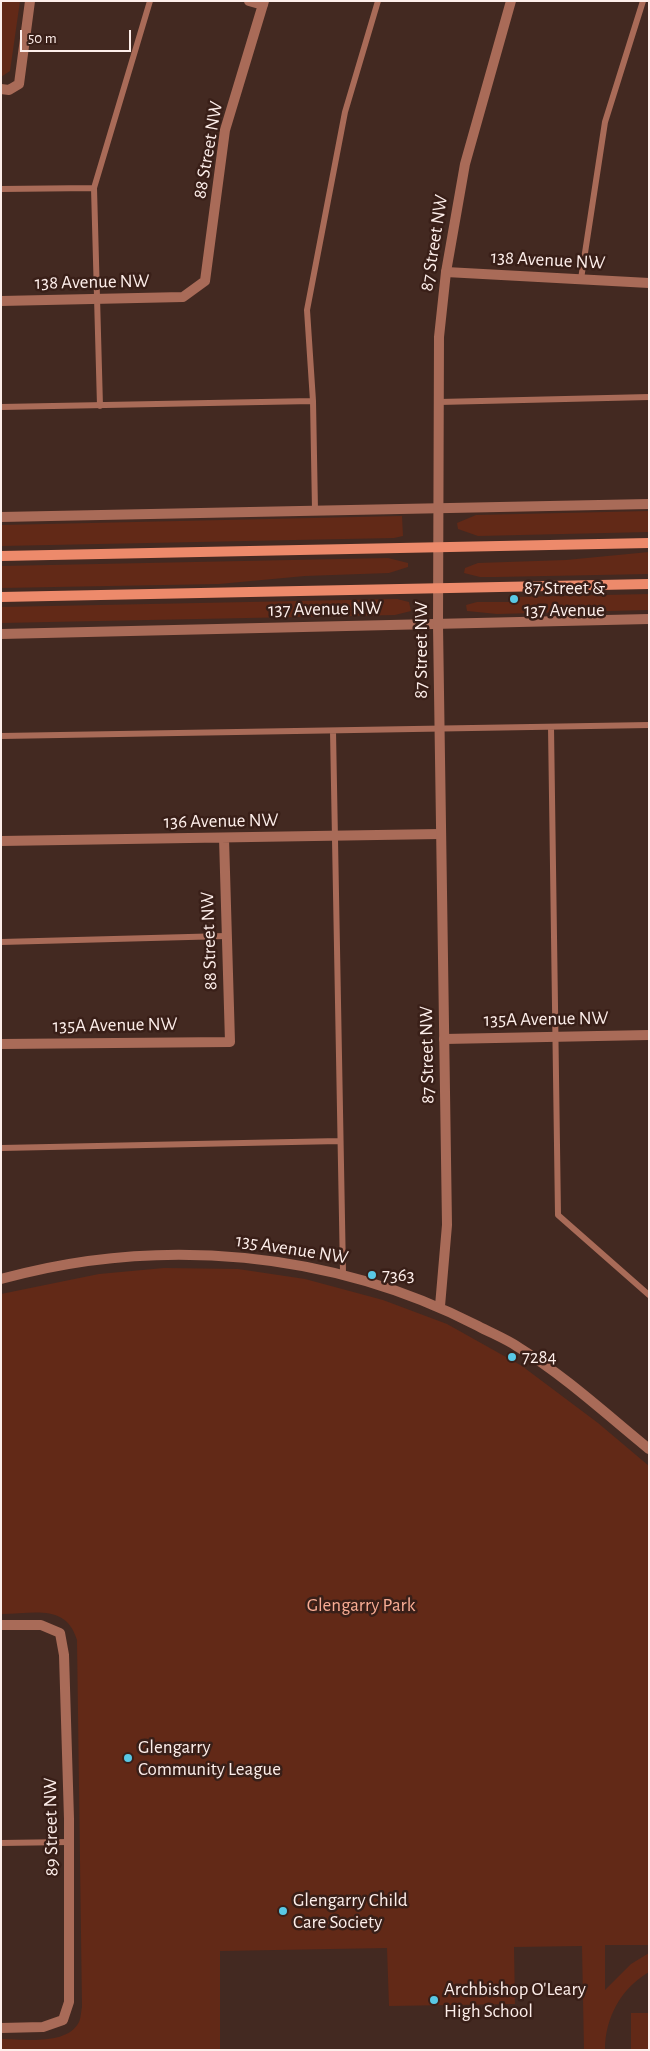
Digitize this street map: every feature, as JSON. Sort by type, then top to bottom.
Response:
[{"type":"main road","points":[[1,556],[649,543]]},
{"type":"main road","name":"137 Avenue NW","points":[[1,597],[649,584]]},
{"type":"street","points":[[1,90],[9,90],[19,84],[30,1]]},
{"type":"street","points":[[249,1],[263,3]]},
{"type":"street","name":"87 Street NW","points":[[440,1306],[447,1225],[438,624],[439,337],[446,272],[465,164],[511,1]]},
{"type":"street","name":"88 Street NW","points":[[183,297],[205,281],[225,130],[263,3]]},
{"type":"street","name":"138 Avenue NW","points":[[446,272],[649,283]]},
{"type":"street","name":"138 Avenue NW","points":[[1,301],[183,297]]},
{"type":"street","points":[[1,517],[649,504]]},
{"type":"street","name":"137 Avenue NW","points":[[1,634],[649,619]]},
{"type":"street","name":"136 Avenue NW","points":[[1,841],[440,834]]},
{"type":"street","name":"88 Street NW","points":[[224,838],[230,1042]]},
{"type":"street","name":"135A Avenue NW","points":[[444,1039],[649,1035]]},
{"type":"street","name":"135A Avenue NW","points":[[1,1044],[230,1042]]},
{"type":"street","name":"135 Avenue NW","points":[[1,1279],[84,1262],[169,1255],[251,1258],[343,1273],[440,1306],[516,1346],[554,1371],[649,1449]]},
{"type":"street","name":"89 Street NW","points":[[1,1626],[41,1625],[60,1633],[64,1654],[69,2002],[63,2020],[43,2027],[1,2028]]},
{"type":"lane","points":[[100,406],[94,188],[150,1]]},
{"type":"lane","points":[[315,510],[313,400],[307,310],[345,112],[378,1]]},
{"type":"lane","points":[[582,279],[605,122],[643,1]]},
{"type":"lane","points":[[1,189],[94,188]]},
{"type":"lane","points":[[439,402],[649,397]]},
{"type":"lane","points":[[1,408],[313,400]]},
{"type":"lane","points":[[1,736],[649,725]]},
{"type":"lane","points":[[551,727],[558,1215],[649,1295]]},
{"type":"lane","points":[[333,731],[343,1273]]},
{"type":"lane","points":[[1,942],[226,936]]},
{"type":"lane","points":[[1,1148],[340,1141]]},
{"type":"lane","points":[[1,1843],[68,1842]]},
{"type":"green space","points":[[1,1],[20,1],[10,71],[1,77]]},
{"type":"green space","points":[[649,511],[649,532],[478,536],[458,529],[457,523],[476,515]]},
{"type":"green space","points":[[402,516],[403,536],[394,538],[1,546],[1,525]]},
{"type":"green space","points":[[649,552],[649,574],[480,577],[464,573],[465,568],[478,563],[566,560]]},
{"type":"green space","points":[[388,558],[408,563],[408,567],[389,573],[305,576],[219,584],[1,588],[1,566]]},
{"type":"green space","points":[[649,594],[649,610],[497,614],[467,611],[466,605],[477,602],[513,602],[514,597]]},
{"type":"green space","points":[[397,599],[409,602],[411,611],[395,615],[1,623],[1,607]]},
{"type":"green space","name":"Glengarry Park","points":[[164,1268],[238,1269],[305,1279],[383,1300],[447,1324],[522,1366],[598,1423],[649,1466],[649,1945],[605,1945],[605,1990],[631,1964],[649,1953],[649,1972],[630,1986],[616,2005],[608,2027],[605,2050],[584,2050],[582,1946],[514,1947],[515,2004],[389,2006],[387,1948],[220,1951],[220,2050],[1,2050],[1,2039],[44,2040],[65,2035],[73,2030],[79,2022],[82,2007],[77,1640],[72,1628],[65,1620],[57,1616],[36,1612],[1,1614],[1,1294],[99,1274]]},
{"type":"green space","points":[[631,2013],[649,2013],[649,2050],[631,2050]]},
{"type":"place","name":"87 Street & 137 Avenue","points":[[514,599]]},
{"type":"place","name":"7363","points":[[372,1275]]},
{"type":"place","name":"7284","points":[[512,1357]]},
{"type":"place","name":"Glengarry Community League","points":[[128,1758]]},
{"type":"place","name":"Glengarry Child Care Society","points":[[283,1911]]},
{"type":"place","name":"Archbishop O'Leary High School","points":[[434,2000]]}]
